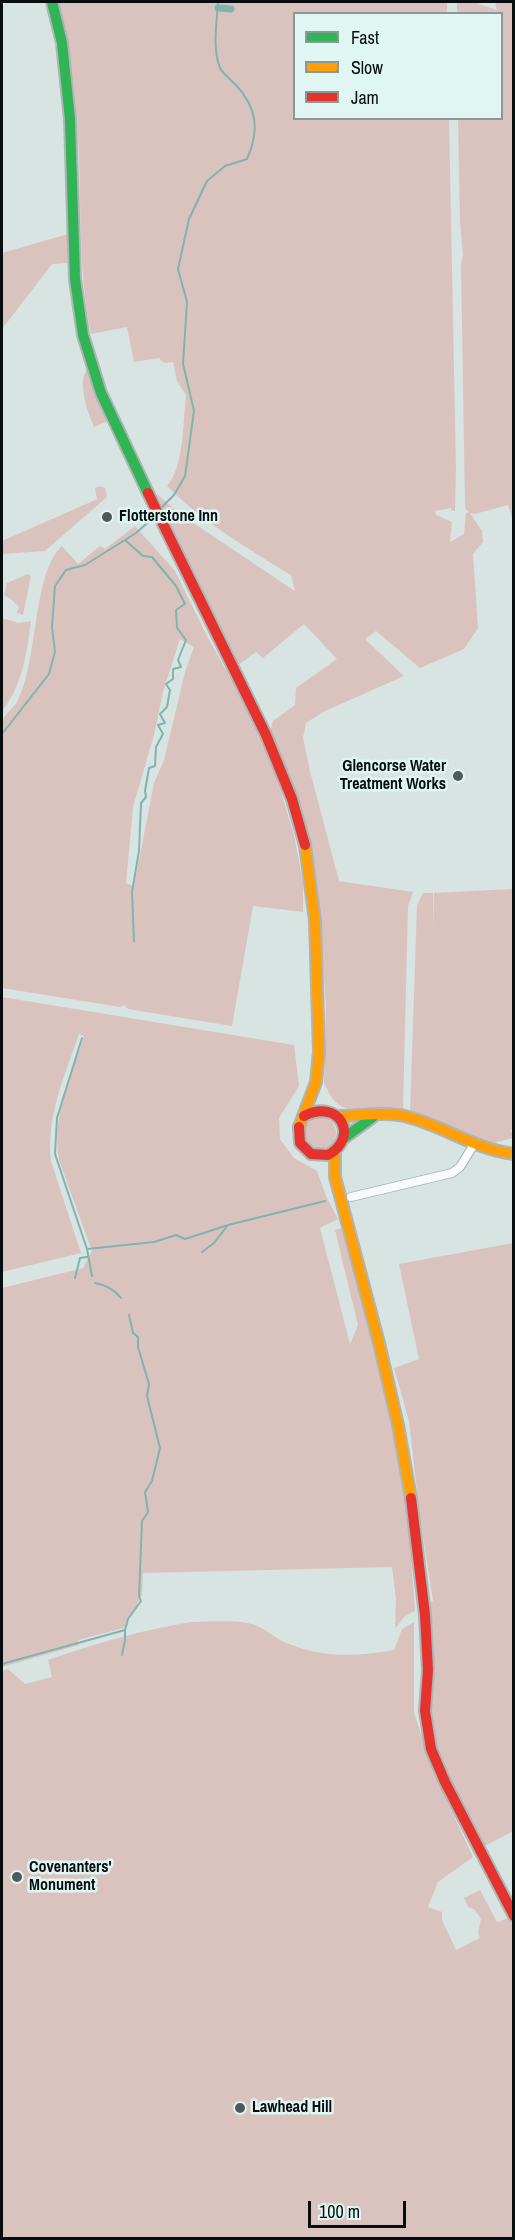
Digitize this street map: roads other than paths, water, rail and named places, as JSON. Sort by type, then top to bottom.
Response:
[{"type":"main road","points":[[52,2],[62,36],[69,116],[73,242],[80,328],[90,364],[106,405],[268,742],[292,799],[299,821],[312,892],[317,981],[319,1093],[344,1130],[344,1138]]},
{"type":"main road","points":[[317,1077],[304,1116],[297,1129],[300,1144],[312,1155],[320,1156],[335,1152]]},
{"type":"main road","points":[[304,1116],[316,1109],[334,1114],[408,1117],[487,1151],[513,1154]]},
{"type":"main road","points":[[374,1117],[344,1138],[335,1152],[335,1177],[379,1343],[410,1489],[425,1615],[428,1670],[425,1711],[431,1749],[445,1782],[513,1916]]},
{"type":"main road","points":[[320,1156],[335,1177]]},
{"type":"street","points":[[351,1197],[452,1173],[460,1167],[473,1146]]},
{"type":"waterway","points":[[161,508],[174,495],[185,476],[194,411],[183,364],[187,302],[178,269],[189,219],[207,181],[225,166],[247,159],[254,138],[254,120],[248,102],[220,68],[216,52],[218,2]]},
{"type":"waterway","points":[[218,8],[231,9]]},
{"type":"waterway","points":[[2,734],[49,674],[55,652],[52,627],[55,586],[66,570],[85,565],[136,533],[154,517]]},
{"type":"waterway","points":[[125,540],[143,556],[152,557],[176,586],[185,604],[176,610],[177,628],[186,640],[178,660],[181,667],[173,669],[173,679],[166,684],[170,690],[167,707],[160,714],[165,723],[158,725],[163,734],[156,747],[155,766],[149,768],[146,797],[141,803],[139,851],[132,892],[134,941]]},
{"type":"waterway","points":[[82,1038],[57,1118],[55,1154],[87,1249],[92,1276]]},
{"type":"waterway","points":[[87,1249],[154,1242],[176,1235],[185,1239],[228,1225],[325,1201]]},
{"type":"waterway","points":[[202,1252],[214,1243],[228,1225]]},
{"type":"waterway","points":[[75,1278],[80,1258],[87,1257]]},
{"type":"waterway","points":[[95,1283],[110,1288],[121,1298]]},
{"type":"waterway","points":[[2,1664],[125,1630],[128,1619],[141,1601],[139,1596],[142,1521],[148,1512],[145,1492],[152,1481],[160,1448],[147,1396],[149,1384],[138,1347],[138,1337],[133,1333],[129,1315]]},
{"type":"waterway","points":[[122,1655],[125,1630]]},
{"type":"place","name":"Flotterstone Inn","points":[[107,517]]},
{"type":"place","name":"Glencorse Water Treatment Works","points":[[458,776]]},
{"type":"place","name":"Covenanters' Monument","points":[[17,1877]]},
{"type":"place","name":"Lawhead Hill","points":[[240,2108]]}]
